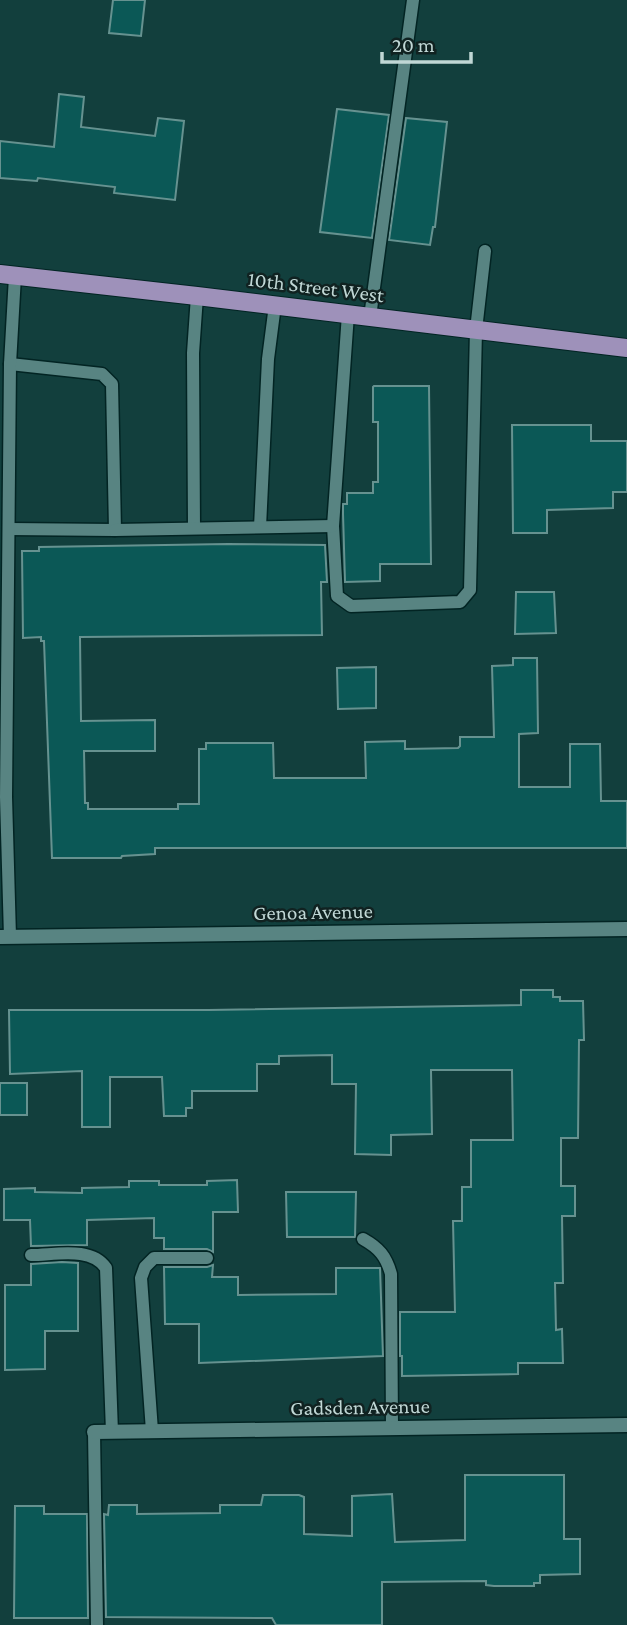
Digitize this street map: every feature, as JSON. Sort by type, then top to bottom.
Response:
[{"type":"main road","name":"10th Street West","points":[[7,275],[627,348]]},
{"type":"street","name":"Genoa Avenue","points":[[5,937],[627,929]]},
{"type":"street","name":"Gadsden Avenue","points":[[93,1432],[627,1424]]},
{"type":"lane","points":[[370,317],[413,0]]},
{"type":"lane","points":[[348,314],[333,526],[337,596],[351,606],[460,602],[470,590],[476,330],[485,251]]},
{"type":"lane","points":[[5,937],[10,365],[7,275]]},
{"type":"lane","points":[[194,528],[193,353],[197,296]]},
{"type":"lane","points":[[260,527],[268,359],[275,305]]},
{"type":"lane","points":[[10,365],[102,374],[112,384],[115,530]]},
{"type":"lane","points":[[9,529],[333,526]]},
{"type":"lane","points":[[363,1239],[387,1259],[391,1274],[392,1428]]},
{"type":"lane","points":[[31,1255],[90,1254],[100,1259],[106,1268],[112,1432]]},
{"type":"lane","points":[[152,1431],[141,1279],[145,1266],[154,1258],[207,1258]]},
{"type":"lane","points":[[93,1432],[97,1625]]},
{"type":"building","points":[[113,0],[145,0],[141,36],[109,33]]},
{"type":"building","points":[[59,94],[84,97],[81,127],[155,136],[158,118],[184,121],[175,200],[114,193],[115,187],[38,178],[37,181],[0,178],[0,141],[54,147]]},
{"type":"building","points":[[337,109],[389,115],[372,238],[320,232]]},
{"type":"building","points":[[406,118],[447,122],[435,227],[430,245],[389,240]]},
{"type":"building","points":[[374,386],[429,386],[431,564],[380,564],[380,581],[345,582],[343,504],[347,504],[347,493],[373,493],[373,482],[378,482],[378,422],[373,422]]},
{"type":"building","points":[[512,425],[591,425],[591,441],[627,441],[627,492],[613,492],[613,508],[547,510],[547,533],[513,533]]},
{"type":"building","points":[[325,545],[327,582],[321,582],[322,635],[80,637],[81,721],[155,720],[155,751],[84,751],[85,803],[88,803],[88,809],[178,809],[178,804],[199,804],[199,749],[206,749],[206,743],[273,743],[274,778],[366,778],[365,742],[405,741],[405,749],[458,748],[460,737],[494,737],[492,666],[513,665],[513,658],[537,658],[538,733],[519,734],[519,787],[570,787],[570,744],[600,744],[601,801],[627,801],[627,848],[155,848],[155,854],[121,858],[52,858],[44,641],[41,641],[41,637],[23,638],[22,551],[39,551],[39,547]]},
{"type":"building","points":[[516,592],[554,592],[556,633],[515,634]]},
{"type":"building","points":[[376,667],[376,708],[338,709],[337,668]]},
{"type":"building","points":[[521,990],[553,990],[553,997],[560,997],[560,1001],[583,1001],[584,1040],[579,1040],[578,1138],[561,1138],[561,1186],[575,1186],[575,1216],[562,1216],[563,1283],[555,1283],[556,1330],[562,1329],[563,1363],[518,1363],[518,1374],[402,1376],[400,1356],[400,1312],[455,1312],[453,1221],[462,1221],[462,1187],[471,1187],[471,1140],[513,1140],[512,1070],[431,1070],[432,1134],[391,1135],[391,1155],[355,1154],[356,1084],[332,1084],[332,1055],[279,1056],[279,1064],[257,1064],[257,1091],[192,1091],[192,1108],[186,1108],[186,1116],[164,1116],[162,1077],[110,1077],[110,1127],[82,1127],[82,1071],[10,1074],[9,1010],[521,1005]]},
{"type":"building","points":[[0,1083],[27,1083],[27,1115],[0,1115]]},
{"type":"building","points":[[237,1180],[238,1212],[213,1212],[213,1252],[207,1249],[164,1249],[164,1238],[154,1238],[154,1218],[87,1220],[87,1245],[31,1246],[30,1220],[4,1220],[4,1189],[35,1188],[35,1192],[82,1193],[82,1188],[129,1187],[129,1181],[159,1181],[159,1185],[207,1185],[207,1181]]},
{"type":"building","points":[[286,1192],[356,1192],[355,1237],[287,1237]]},
{"type":"building","points":[[78,1263],[78,1331],[45,1331],[45,1369],[5,1370],[5,1285],[31,1285],[31,1264]]},
{"type":"building","points":[[213,1265],[212,1277],[238,1277],[238,1295],[336,1294],[336,1268],[380,1268],[383,1356],[199,1363],[199,1324],[165,1324],[164,1267]]},
{"type":"building","points":[[465,1475],[564,1475],[564,1539],[580,1539],[580,1574],[540,1575],[540,1583],[534,1583],[534,1586],[494,1586],[486,1585],[486,1581],[382,1582],[382,1625],[276,1625],[272,1618],[106,1617],[104,1514],[108,1515],[109,1505],[137,1505],[137,1514],[220,1513],[220,1505],[261,1505],[263,1495],[299,1495],[304,1497],[304,1534],[352,1536],[352,1496],[392,1494],[395,1542],[465,1540]]},
{"type":"building","points":[[15,1506],[44,1506],[44,1514],[87,1514],[88,1618],[14,1618]]}]
